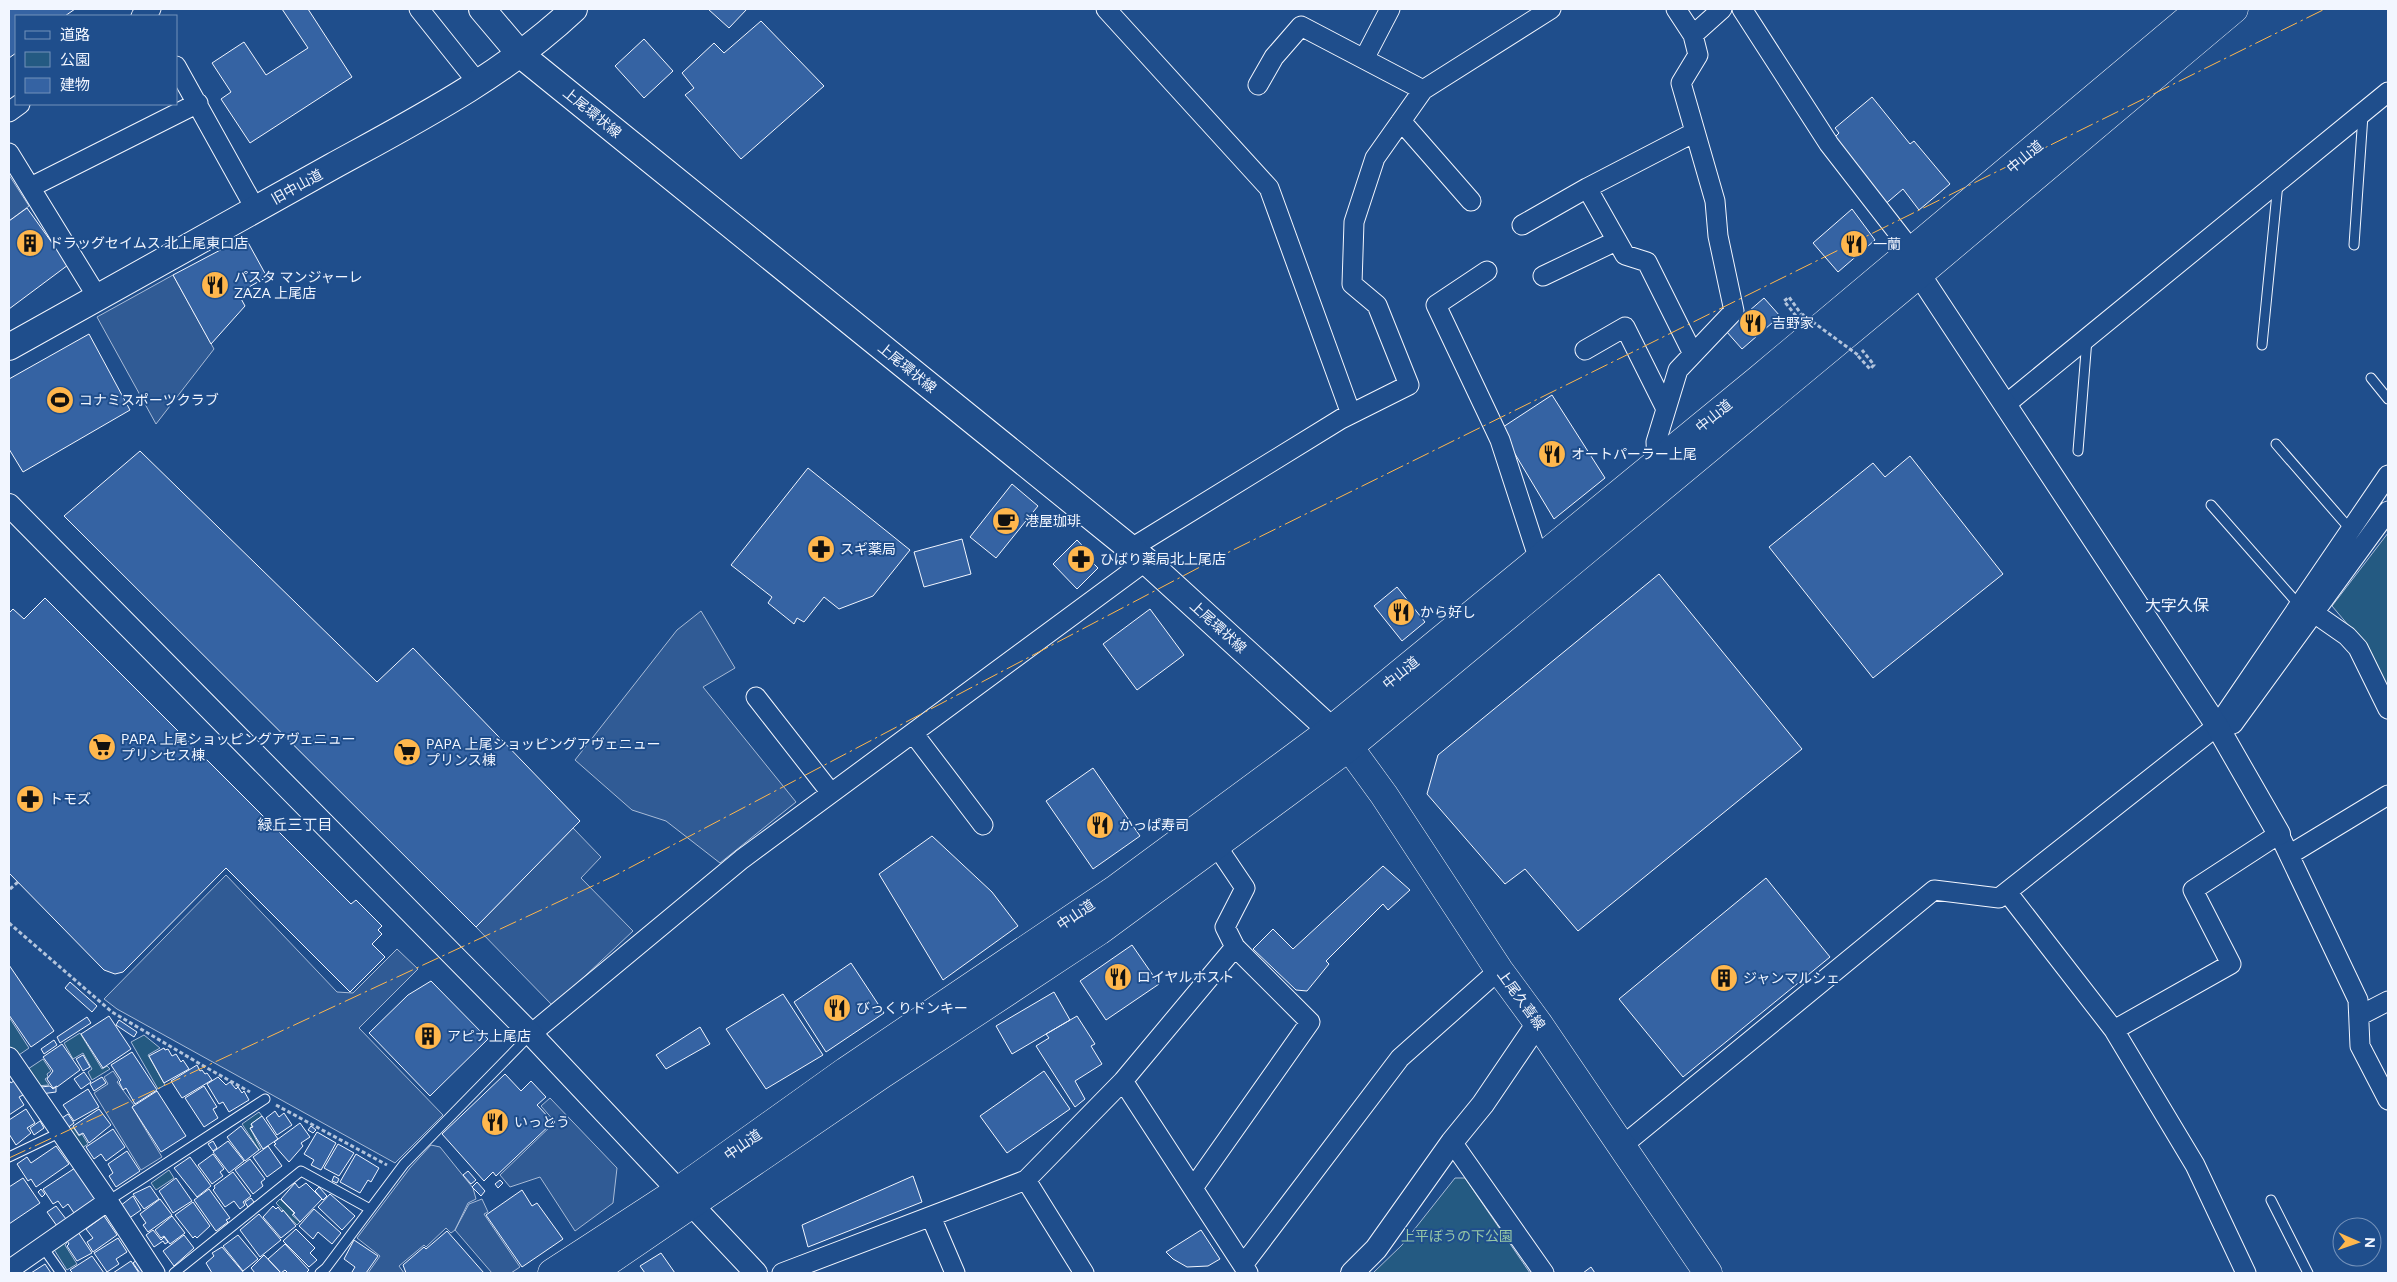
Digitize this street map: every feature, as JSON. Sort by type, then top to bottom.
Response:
[{"type":"main road","name":"上尾環状線","points":[[482,9],[520,55],[1138,555],[1340,738]]},
{"type":"main road","name":"旧中山道","points":[[9,347],[256,210],[478,82],[520,55],[574,9]]},
{"type":"main road","name":"中山道","points":[[591,1273],[846,1072],[1340,738],[1916,262],[2200,9]]},
{"type":"main road","name":"中山道","points":[[552,1273],[686,1198],[881,1076],[1099,931],[1216,845],[1340,738],[1539,560],[1657,463],[1916,262],[2234,9]]},
{"type":"main road","name":"上尾久喜線","points":[[1340,738],[1384,795],[1499,970],[1536,1020],[1708,1273]]},
{"type":"street","points":[[419,9],[478,82]]},
{"type":"street","points":[[1106,9],[1269,188],[1351,414]]},
{"type":"street","points":[[1364,59],[1390,9]]},
{"type":"street","points":[[532,1034],[742,858],[913,733],[1138,555],[1351,414],[1409,385],[1377,305],[1352,284],[1354,222],[1375,158],[1423,90],[1526,15],[1551,9]]},
{"type":"street","points":[[1657,463],[1656,442],[1678,370],[1734,312],[1718,236],[1715,201],[1681,83],[1698,55],[1692,35],[1676,9]]},
{"type":"street","points":[[1692,35],[1722,9]]},
{"type":"street","points":[[1742,9],[1829,144],[1916,262],[2005,405],[2221,732],[2279,834],[2358,1000],[2360,1046],[2388,1100]]},
{"type":"street","points":[[1258,85],[1274,57],[1301,26],[1423,90]]},
{"type":"street","points":[[178,69],[256,210]]},
{"type":"street","points":[[2005,405],[2388,92]]},
{"type":"street","points":[[31,187],[198,103]]},
{"type":"street","points":[[1402,120],[1470,201]]},
{"type":"street","points":[[1522,225],[1587,188],[1695,132]]},
{"type":"street","points":[[9,153],[98,298]]},
{"type":"street","points":[[1587,188],[1624,255],[1647,262],[1693,354]]},
{"type":"street","points":[[1543,276],[1616,241]]},
{"type":"street","points":[[1487,271],[1436,305],[1500,440],[1539,560]]},
{"type":"street","points":[[1585,350],[1625,327],[1666,409]]},
{"type":"street","points":[[2307,609],[2350,529],[2388,475]]},
{"type":"street","points":[[9,505],[532,1034],[756,1273]]},
{"type":"street","points":[[1622,1146],[1934,890],[1999,898],[2221,732],[2307,609],[2388,511]]},
{"type":"street","points":[[2307,609],[2347,636],[2358,648],[2388,709]]},
{"type":"street","points":[[756,697],[831,793]]},
{"type":"street","points":[[913,733],[983,825]]},
{"type":"street","points":[[2289,855],[2388,795]]},
{"type":"street","points":[[2114,1030],[2230,964],[2193,890],[2279,834]]},
{"type":"street","points":[[1193,1188],[1310,1022],[1235,947],[1225,927],[1245,888],[1216,845]]},
{"type":"street","points":[[2007,892],[2114,1030],[2195,1165],[2246,1273]]},
{"type":"street","points":[[782,1273],[1026,1180],[1123,1081],[1235,947]]},
{"type":"street","points":[[1123,1081],[1245,1269],[1400,1058],[1499,970]]},
{"type":"street","points":[[2358,1016],[2388,1001]]},
{"type":"street","points":[[1352,1273],[1376,1249],[1452,1142],[1483,1104],[1536,1020]]},
{"type":"street","points":[[9,1058],[108,1201],[155,1273]]},
{"type":"street","points":[[1452,1142],[1544,1273]]},
{"type":"street","points":[[1026,1180],[1084,1273]]},
{"type":"street","points":[[9,1270],[108,1201]]},
{"type":"street","points":[[931,1217],[955,1273]]},
{"type":"lane","points":[[2354,245],[2363,113]]},
{"type":"lane","points":[[2262,344],[2278,182]]},
{"type":"lane","points":[[2078,451],[2088,337]]},
{"type":"lane","points":[[2371,378],[2388,399]]},
{"type":"lane","points":[[2276,444],[2350,529]]},
{"type":"lane","points":[[2211,505],[2307,609]]},
{"type":"lane","points":[[320,1273],[326,1268],[398,1172],[532,1034]]},
{"type":"lane","points":[[108,1201],[265,1099]]},
{"type":"lane","points":[[9,1157],[61,1132]]},
{"type":"lane","points":[[174,1273],[301,1171],[370,1209]]},
{"type":"lane","points":[[2271,1200],[2308,1273]]},
{"type":"lane","points":[[42,1246],[61,1273]]},
{"type":"path","points":[[1796,316],[1784,301],[1789,297],[1802,314],[1858,356],[1870,369],[1874,365],[1861,350]]},
{"type":"path","points":[[10,889],[18,882]]},
{"type":"path","points":[[9,923],[112,1012],[207,1068],[398,1172]]},
{"type":"green space","points":[[2388,533],[2388,694],[2360,639],[2332,606]]},
{"type":"green space","points":[[9,1017],[29,1048],[16,1057],[9,1046]]},
{"type":"green space","points":[[80,1033],[102,1069],[107,1066],[110,1069],[92,1080],[88,1072],[92,1069],[83,1053],[73,1059],[64,1043]]},
{"type":"green space","points":[[144,1035],[160,1048],[148,1055],[165,1085],[158,1089],[131,1042]]},
{"type":"green space","points":[[43,1059],[51,1071],[45,1079],[49,1085],[36,1086],[25,1071]]},
{"type":"green space","points":[[259,1112],[262,1116],[251,1124],[252,1127],[250,1128],[261,1149],[259,1150],[242,1124]]},
{"type":"green space","points":[[73,1127],[79,1136],[82,1134],[88,1144],[79,1150],[67,1131]]},
{"type":"green space","points":[[169,1170],[174,1178],[156,1190],[151,1183]]},
{"type":"green space","name":"上平ぼうの下公園","points":[[1455,1178],[1465,1178],[1530,1273],[1373,1273],[1402,1245]]},
{"type":"green space","points":[[280,1199],[300,1222],[297,1225],[276,1203]]},
{"type":"green space","points":[[65,1241],[67,1243],[65,1245],[77,1264],[67,1270],[53,1248]]},
{"type":"shaded area","points":[[9,175],[29,206],[9,221]]},
{"type":"shaded area","points":[[173,275],[214,349],[156,424],[97,317]]},
{"type":"shaded area","points":[[701,611],[735,668],[703,687],[796,802],[720,863],[666,821],[632,810],[575,760],[677,630]]},
{"type":"shaded area","points":[[573,828],[601,857],[581,878],[633,931],[553,1006],[476,927]]},
{"type":"shaded area","points":[[226,875],[337,992],[353,993],[397,949],[418,969],[359,1028],[443,1115],[395,1163],[117,1009],[104,999]]},
{"type":"shaded area","points":[[113,1071],[119,1080],[117,1082],[134,1105],[132,1107],[162,1157],[141,1170],[94,1093],[108,1084],[104,1077]]},
{"type":"shaded area","points":[[550,1098],[617,1168],[613,1203],[575,1231],[540,1177],[510,1187],[500,1175],[555,1122],[541,1106]]},
{"type":"shaded area","points":[[431,1145],[440,1147],[473,1188],[476,1199],[468,1203],[455,1230],[451,1233],[446,1228],[426,1247],[424,1245],[399,1266],[404,1273],[368,1273],[380,1256],[357,1238],[410,1168]]},
{"type":"shaded area","points":[[482,1199],[488,1212],[484,1214],[520,1267],[511,1273],[492,1273],[455,1230],[469,1204]]},
{"type":"building","points":[[9,9],[75,9],[66,15],[15,15],[15,54],[9,58]]},
{"type":"building","points":[[282,9],[308,9],[352,77],[250,143],[221,99],[231,92],[212,63],[244,42],[266,75],[308,48]]},
{"type":"building","points":[[708,9],[747,9],[729,28]]},
{"type":"building","points":[[761,21],[824,86],[741,159],[685,95],[694,88],[682,73],[714,43],[724,53]]},
{"type":"building","points":[[644,39],[673,71],[644,98],[615,66]]},
{"type":"building","points":[[1872,97],[1910,144],[1914,141],[1950,184],[1919,210],[1903,189],[1883,206],[1835,137],[1839,133],[1835,128]]},
{"type":"building","name":"ドラッグセイムス 北上尾東口店","points":[[27,208],[68,265],[9,309],[9,221]]},
{"type":"building","points":[[1852,209],[1875,240],[1838,272],[1813,243]]},
{"type":"building","name":"パスタ マンジャーレ ZAZA 上尾店","points":[[245,237],[267,277],[238,293],[245,306],[211,344],[173,275]]},
{"type":"building","points":[[1764,298],[1780,316],[1742,349],[1726,331]]},
{"type":"building","points":[[89,334],[130,410],[23,472],[9,449],[9,379]]},
{"type":"building","name":"オートパーラー上尾","points":[[1552,395],[1605,478],[1554,519],[1500,429]]},
{"type":"building","name":"PAPA 上尾ショッピングアヴェニュー プリンス棟","points":[[140,451],[377,682],[413,648],[580,821],[476,927],[64,516]]},
{"type":"building","points":[[1910,456],[2003,574],[1873,678],[1769,547],[1873,463],[1885,477]]},
{"type":"building","points":[[808,468],[910,550],[873,596],[839,609],[824,597],[804,622],[797,618],[794,624],[768,603],[772,597],[731,565]]},
{"type":"building","points":[[1012,484],[1038,506],[996,558],[970,537]]},
{"type":"building","points":[[962,539],[971,574],[924,587],[914,552]]},
{"type":"building","points":[[1077,540],[1095,559],[1092,562],[1098,568],[1077,589],[1053,564]]},
{"type":"building","points":[[1659,574],[1802,749],[1578,931],[1525,869],[1505,884],[1427,794],[1438,755]]},
{"type":"building","points":[[1397,587],[1425,622],[1402,641],[1374,606]]},
{"type":"building","name":"PAPA 上尾ショッピングアヴェニュー プリンセス棟","points":[[45,598],[351,904],[356,900],[382,926],[378,930],[382,934],[372,944],[385,957],[350,992],[226,868],[123,972],[115,974],[104,970],[9,873],[9,613],[13,609],[24,619]]},
{"type":"building","points":[[1150,609],[1184,655],[1137,690],[1103,644]]},
{"type":"building","points":[[1093,768],[1140,836],[1093,869],[1046,801]]},
{"type":"building","points":[[932,836],[992,892],[1018,926],[943,980],[879,874]]},
{"type":"building","points":[[1383,866],[1410,890],[1388,910],[1383,904],[1326,961],[1329,964],[1307,991],[1296,990],[1253,949],[1273,929],[1293,949]]},
{"type":"building","name":"ジャンマルシェ","points":[[1766,878],[1830,957],[1683,1077],[1619,999]]},
{"type":"building","points":[[1132,945],[1159,984],[1106,1020],[1080,981]]},
{"type":"building","points":[[851,963],[884,1013],[826,1052],[794,1002]]},
{"type":"building","points":[[9,965],[54,1031],[31,1047],[9,1015]]},
{"type":"building","name":"アピナ上尾店","points":[[431,981],[488,1039],[430,1096],[369,1033],[408,995]]},
{"type":"building","points":[[70,982],[97,1006],[92,1012],[65,988]]},
{"type":"building","points":[[1054,992],[1070,1020],[1012,1054],[996,1026]]},
{"type":"building","points":[[783,994],[823,1055],[766,1089],[726,1029]]},
{"type":"building","points":[[109,1016],[131,1049],[103,1068],[81,1034]]},
{"type":"building","points":[[1077,1016],[1095,1044],[1091,1046],[1102,1064],[1075,1081],[1085,1099],[1075,1107],[1036,1046],[1049,1038],[1046,1034]]},
{"type":"building","points":[[87,1017],[91,1023],[60,1043],[57,1037]]},
{"type":"building","points":[[119,1020],[137,1032],[134,1037],[116,1025]]},
{"type":"building","points":[[700,1027],[710,1044],[666,1069],[656,1055]]},
{"type":"building","points":[[54,1040],[57,1045],[44,1054],[41,1049]]},
{"type":"building","points":[[62,1044],[80,1070],[53,1088],[47,1079],[53,1071],[43,1057]]},
{"type":"building","points":[[164,1048],[165,1050],[168,1049],[172,1056],[176,1054],[189,1069],[164,1083],[149,1056]]},
{"type":"building","points":[[132,1052],[157,1090],[135,1104],[126,1088],[123,1090],[119,1082],[121,1080],[111,1065]]},
{"type":"building","points":[[83,1055],[90,1067],[83,1071],[76,1059]]},
{"type":"building","points":[[197,1065],[200,1071],[202,1070],[205,1074],[207,1073],[212,1080],[182,1098],[171,1081]]},
{"type":"building","points":[[1044,1071],[1070,1109],[1007,1153],[980,1116]]},
{"type":"building","points":[[84,1072],[91,1082],[81,1089],[74,1079]]},
{"type":"building","points":[[505,1074],[521,1091],[531,1081],[546,1097],[537,1105],[553,1122],[496,1176],[493,1172],[484,1181],[442,1134]]},
{"type":"building","points":[[102,1077],[106,1083],[94,1091],[90,1084]]},
{"type":"building","points":[[218,1077],[226,1085],[230,1082],[236,1089],[238,1087],[242,1093],[244,1091],[249,1100],[229,1112],[223,1102],[219,1104],[207,1084]]},
{"type":"building","points":[[9,1080],[11,1083],[15,1080],[25,1094],[19,1097],[24,1105],[9,1115]]},
{"type":"building","points":[[50,1086],[53,1089],[56,1087],[56,1092],[41,1094],[41,1087]]},
{"type":"building","points":[[204,1086],[217,1107],[213,1109],[218,1118],[204,1127],[185,1098]]},
{"type":"building","points":[[88,1089],[99,1107],[74,1121],[63,1105]]},
{"type":"building","points":[[157,1091],[186,1136],[161,1152],[132,1107]]},
{"type":"building","points":[[26,1109],[35,1123],[27,1128],[31,1133],[16,1145],[9,1134],[9,1120]]},
{"type":"building","points":[[99,1109],[111,1125],[89,1143],[83,1133],[79,1135],[73,1126]]},
{"type":"building","points":[[275,1111],[279,1117],[284,1113],[292,1125],[277,1135],[266,1118]]},
{"type":"building","points":[[68,1114],[74,1123],[66,1129],[59,1120]]},
{"type":"building","points":[[262,1116],[278,1139],[263,1149],[250,1128],[253,1127],[251,1124]]},
{"type":"building","points":[[40,1121],[44,1128],[34,1135],[30,1128]]},
{"type":"building","points":[[300,1123],[310,1137],[301,1143],[303,1146],[289,1162],[274,1145],[276,1144],[274,1142]]},
{"type":"building","points":[[241,1126],[259,1150],[245,1161],[227,1137]]},
{"type":"building","points":[[311,1126],[316,1130],[313,1133],[308,1130]]},
{"type":"building","points":[[113,1129],[125,1147],[106,1161],[101,1154],[94,1159],[86,1147]]},
{"type":"building","points":[[317,1132],[336,1143],[321,1170],[311,1165],[314,1160],[304,1154]]},
{"type":"building","points":[[213,1141],[217,1148],[213,1151],[208,1144]]},
{"type":"building","points":[[228,1141],[244,1161],[229,1173],[213,1152]]},
{"type":"building","points":[[338,1144],[354,1153],[339,1176],[324,1168]]},
{"type":"building","points":[[56,1146],[69,1164],[36,1187],[31,1179],[28,1181],[17,1164],[27,1157],[31,1163]]},
{"type":"building","points":[[268,1146],[282,1166],[267,1177],[253,1157]]},
{"type":"building","points":[[127,1151],[140,1171],[116,1187],[109,1176],[113,1173],[108,1164]]},
{"type":"building","points":[[213,1154],[224,1169],[220,1172],[223,1176],[212,1184],[198,1165]]},
{"type":"building","points":[[356,1154],[379,1168],[371,1182],[368,1180],[360,1193],[340,1182]]},
{"type":"building","points":[[190,1157],[211,1186],[197,1197],[174,1168]]},
{"type":"building","points":[[250,1159],[265,1179],[261,1182],[263,1186],[253,1194],[235,1170]]},
{"type":"building","points":[[75,1168],[96,1199],[74,1213],[68,1204],[63,1208],[58,1201],[53,1204],[43,1189]]},
{"type":"building","points":[[468,1171],[476,1180],[471,1184],[463,1175]]},
{"type":"building","points":[[233,1172],[251,1196],[243,1202],[245,1205],[240,1209],[234,1201],[225,1207],[213,1190],[214,1186]]},
{"type":"building","points":[[334,1176],[339,1179],[337,1183],[332,1181]]},
{"type":"building","points":[[913,1176],[922,1202],[808,1247],[802,1225]]},
{"type":"building","points":[[23,1178],[40,1203],[9,1224],[9,1187]]},
{"type":"building","points":[[176,1178],[192,1201],[173,1213],[159,1191]]},
{"type":"building","points":[[500,1180],[503,1183],[498,1188],[495,1184]]},
{"type":"building","points":[[477,1182],[485,1191],[481,1196],[472,1187]]},
{"type":"building","points":[[295,1183],[299,1188],[306,1183],[322,1199],[300,1222],[293,1214],[295,1213],[281,1199]]},
{"type":"building","points":[[150,1186],[159,1199],[144,1209],[133,1194]]},
{"type":"building","points":[[319,1187],[327,1196],[323,1200],[315,1191]]},
{"type":"building","points":[[41,1189],[45,1194],[42,1197],[38,1192]]},
{"type":"building","points":[[209,1189],[230,1218],[226,1220],[228,1222],[216,1231],[194,1200]]},
{"type":"building","points":[[522,1190],[532,1206],[537,1203],[563,1239],[522,1267],[486,1215]]},
{"type":"building","points":[[330,1194],[355,1216],[342,1230],[318,1207]]},
{"type":"building","points":[[133,1196],[141,1210],[128,1219],[120,1206]]},
{"type":"building","points":[[251,1198],[254,1202],[248,1207],[245,1202]]},
{"type":"building","points":[[160,1199],[172,1215],[148,1232],[143,1225],[146,1223],[140,1214]]},
{"type":"building","points":[[193,1202],[210,1226],[197,1238],[195,1236],[193,1238],[175,1215]]},
{"type":"building","points":[[56,1206],[66,1219],[57,1226],[47,1212]]},
{"type":"building","points":[[273,1206],[276,1209],[278,1207],[282,1212],[283,1210],[296,1226],[281,1238],[263,1217]]},
{"type":"building","points":[[314,1209],[341,1233],[332,1244],[318,1232],[313,1239],[299,1226]]},
{"type":"building","points":[[259,1214],[281,1240],[260,1257],[240,1230]]},
{"type":"building","points":[[104,1216],[117,1235],[93,1252],[87,1242],[93,1238],[86,1229]]},
{"type":"building","points":[[172,1216],[185,1233],[170,1244],[164,1236],[161,1238],[155,1230]]},
{"type":"building","points":[[296,1229],[315,1248],[310,1253],[317,1260],[309,1267],[283,1241]]},
{"type":"building","points":[[153,1230],[161,1240],[164,1237],[168,1242],[165,1244],[163,1241],[154,1247],[146,1235]]},
{"type":"building","points":[[1201,1230],[1220,1259],[1208,1266],[1187,1267],[1173,1259],[1166,1252]]},
{"type":"building","points":[[447,1231],[484,1273],[406,1273],[403,1265]]},
{"type":"building","points":[[78,1232],[92,1253],[77,1261],[67,1246],[69,1244],[66,1239]]},
{"type":"building","points":[[184,1235],[194,1248],[174,1266],[163,1251]]},
{"type":"building","points":[[238,1235],[258,1259],[243,1271],[223,1246]]},
{"type":"building","points":[[118,1238],[127,1252],[116,1259],[119,1264],[107,1272],[94,1253]]},
{"type":"building","points":[[354,1240],[378,1256],[366,1273],[352,1272],[355,1267],[344,1259]]},
{"type":"building","points":[[285,1244],[309,1270],[306,1273],[288,1273],[285,1270],[281,1273],[268,1259]]},
{"type":"building","points":[[222,1247],[244,1273],[212,1273],[206,1263],[214,1256],[212,1253]]},
{"type":"building","points":[[661,1253],[675,1273],[645,1273],[640,1266]]},
{"type":"building","points":[[264,1255],[281,1273],[255,1273],[251,1268]]},
{"type":"building","points":[[92,1256],[104,1273],[73,1273],[70,1270]]},
{"type":"building","points":[[138,1259],[146,1273],[140,1273],[133,1263]]},
{"type":"building","points":[[131,1261],[139,1273],[113,1273]]},
{"type":"building","points":[[45,1264],[51,1273],[31,1273]]},
{"type":"building","points":[[1591,1267],[1595,1273],[1583,1273]]},
{"type":"power","points":[[9,1158],[614,876],[1219,557],[2325,9]]},
{"type":"place","name":"ドラッグセイムス 北上尾東口店","points":[[30,243]]},
{"type":"place","name":"一蘭","points":[[1854,244]]},
{"type":"place","name":"パスタ マンジャーレ ZAZA 上尾店","points":[[215,285]]},
{"type":"place","name":"吉野家","points":[[1753,323]]},
{"type":"place","name":"コナミスポーツクラブ","points":[[60,400]]},
{"type":"place","name":"オートパーラー上尾","points":[[1552,454]]},
{"type":"place","name":"港屋珈琲","points":[[1006,521]]},
{"type":"place","name":"スギ薬局","points":[[821,549]]},
{"type":"place","name":"ひばり薬局北上尾店","points":[[1081,559]]},
{"type":"place","name":"から好し","points":[[1401,612]]},
{"type":"place","name":"PAPA 上尾ショッピングアヴェニュー プリンセス棟","points":[[102,747]]},
{"type":"place","name":"PAPA 上尾ショッピングアヴェニュー プリンス棟","points":[[407,752]]},
{"type":"place","name":"トモズ","points":[[30,799]]},
{"type":"place","name":"かっぱ寿司","points":[[1100,825]]},
{"type":"place","name":"ロイヤルホスト","points":[[1118,977]]},
{"type":"place","name":"ジャンマルシェ","points":[[1724,978]]},
{"type":"place","name":"びっくりドンキー","points":[[837,1008]]},
{"type":"place","name":"アピナ上尾店","points":[[428,1036]]},
{"type":"place","name":"いっとう","points":[[495,1122]]},
{"type":"district","name":"大字久保","points":[[2177,605]]},
{"type":"district","name":"緑丘三丁目","points":[[295,825]]}]
